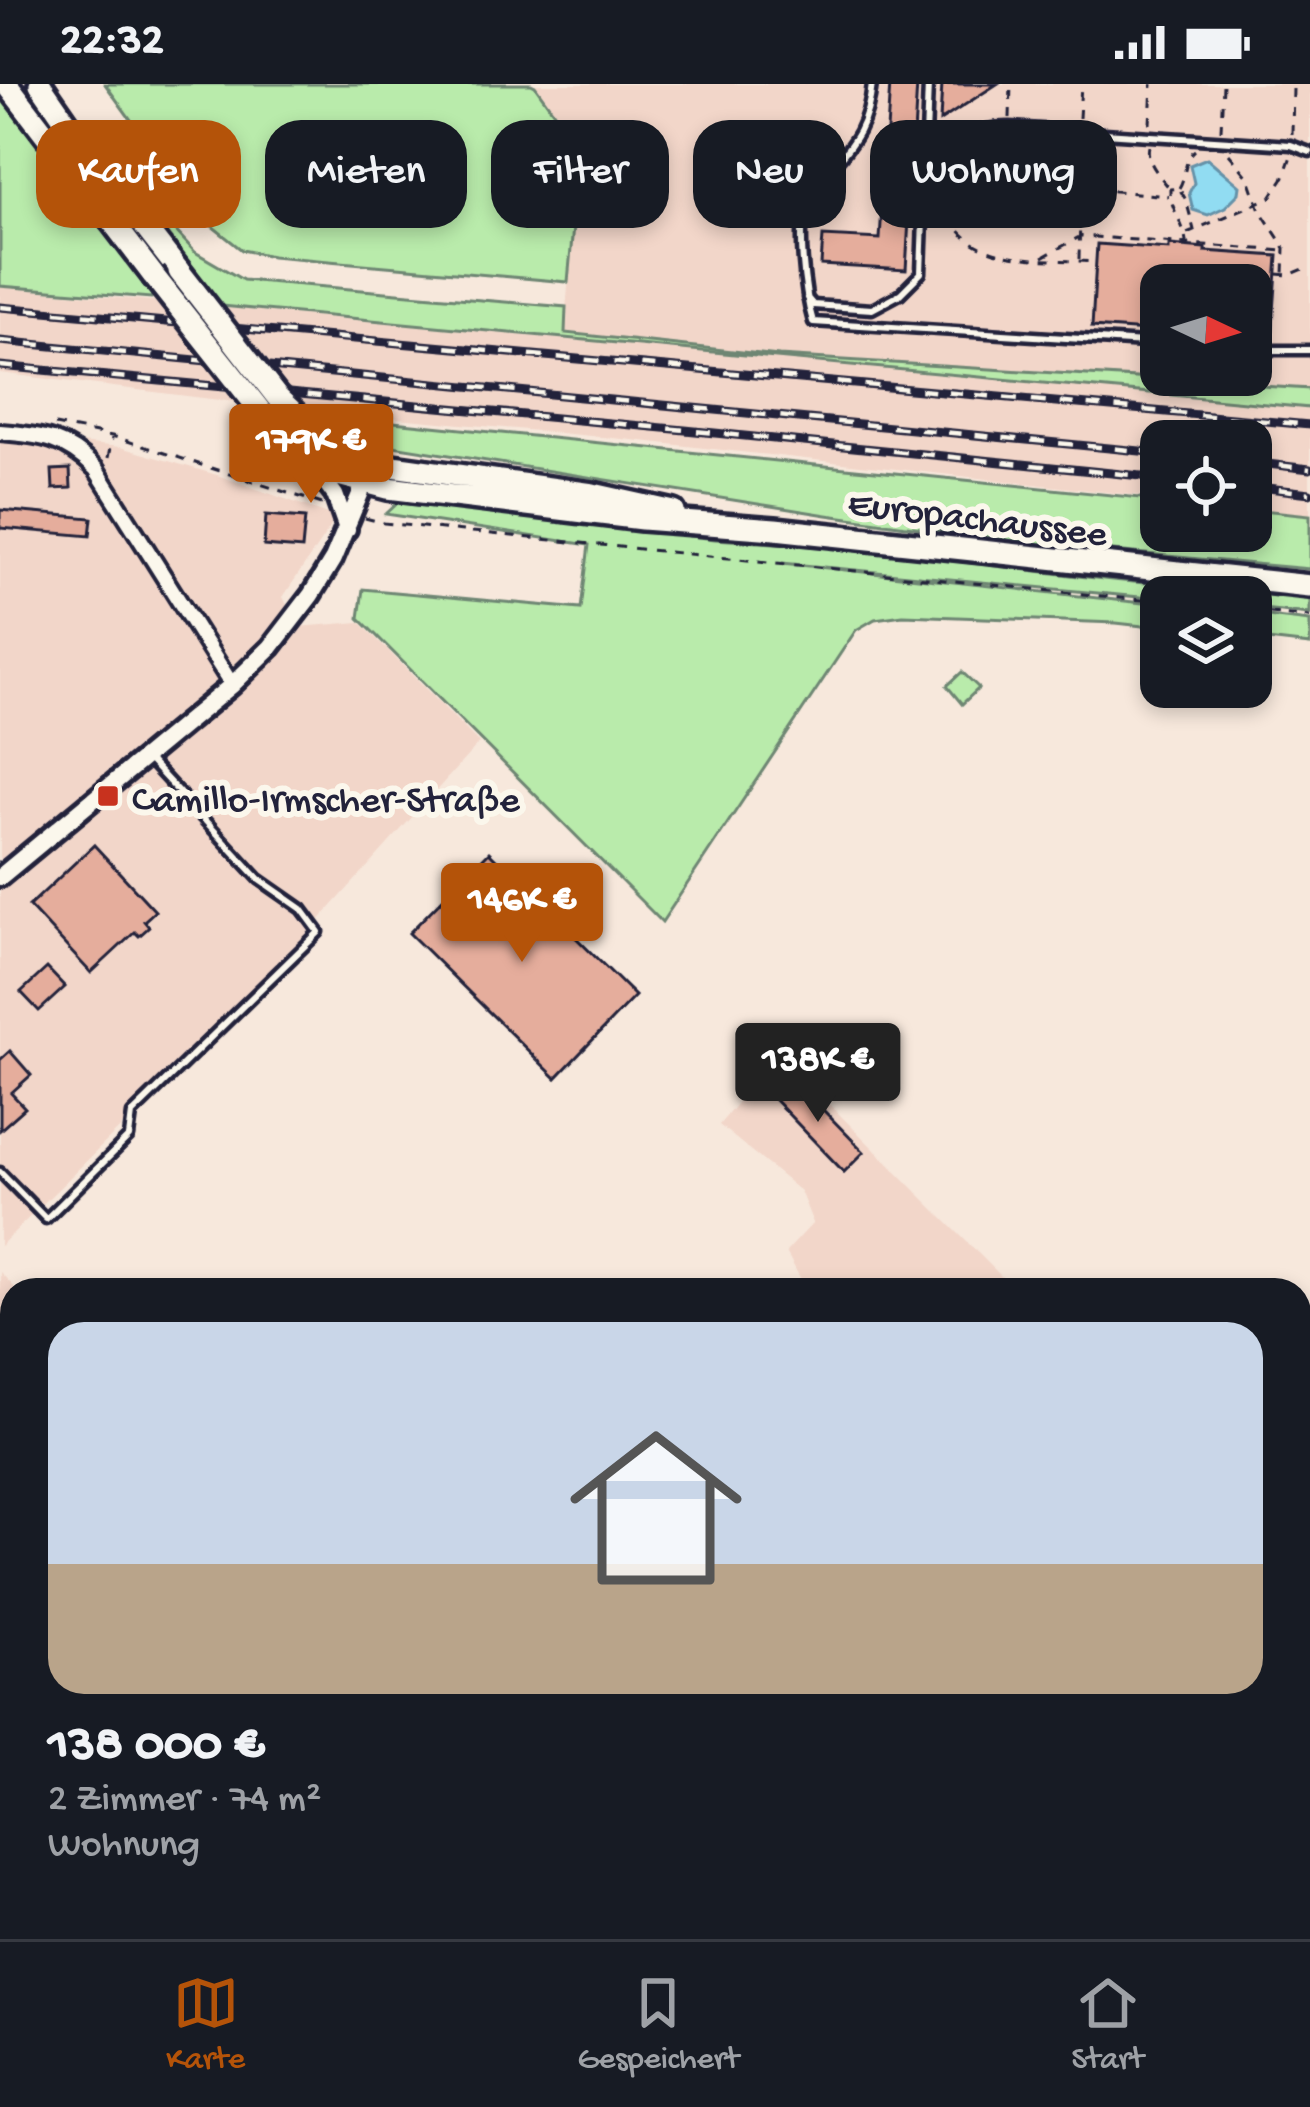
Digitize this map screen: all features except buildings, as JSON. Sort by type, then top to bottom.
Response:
[{"type":"main road","name":"Europachaussee","points":[[7,84],[285,442],[313,465],[593,494],[708,523],[1310,586]]},
{"type":"main road","name":"Europachaussee","points":[[40,84],[88,154],[277,397],[324,441],[368,473]]},
{"type":"street","points":[[0,431],[57,440],[78,452],[104,480],[232,685]]},
{"type":"street","points":[[313,465],[348,518]]},
{"type":"street","points":[[0,877],[232,685],[271,647],[311,596],[368,473]]},
{"type":"lane","points":[[872,84],[860,135],[806,203],[802,268],[814,322],[1140,343]]},
{"type":"lane","points":[[927,120],[928,84]]},
{"type":"lane","points":[[1117,135],[1291,146],[1310,152]]},
{"type":"lane","points":[[805,295],[813,305],[872,309],[901,294],[921,273],[923,228]]},
{"type":"lane","points":[[1272,351],[1310,350]]},
{"type":"lane","points":[[0,1172],[46,1219],[129,1137],[132,1114],[319,932],[302,909],[259,879],[145,755]]},
{"type":"path","points":[[1010,120],[1011,84]]},
{"type":"path","points":[[1079,120],[1081,84]]},
{"type":"path","points":[[1152,84],[1147,152],[1170,189],[1186,245]]},
{"type":"path","points":[[1223,84],[1220,146],[1249,178],[1285,251],[1280,274],[1310,266]]},
{"type":"path","points":[[1186,233],[1271,197],[1291,156],[1298,153],[1291,152],[1293,88]]},
{"type":"path","points":[[1179,188],[1187,159],[1201,145],[1184,144]]},
{"type":"path","points":[[1170,189],[1179,188]]},
{"type":"path","points":[[1179,188],[1194,230]]},
{"type":"path","points":[[1117,193],[1169,196]]},
{"type":"path","points":[[957,228],[981,249],[1096,262]]},
{"type":"path","points":[[1079,260],[1081,228]]},
{"type":"path","points":[[1041,258],[1081,236],[1285,251]]},
{"type":"path","points":[[46,424],[112,436],[348,518],[1140,600]]},
{"type":"path","points":[[104,480],[112,436]]},
{"type":"path","points":[[1272,613],[1310,617]]},
{"type":"shaded area","points":[[531,84],[1310,84],[1310,389],[1272,387],[1272,264],[1140,264],[1140,378],[779,356],[564,333],[573,228],[669,228],[669,120],[559,120]]},
{"type":"shaded area","points":[[0,287],[1140,392],[1140,396],[1310,408],[1310,515],[1272,510],[1272,420],[1140,420],[1140,496],[268,406],[0,373]]},
{"type":"shaded area","points":[[0,435],[120,447],[337,517],[283,597],[298,627],[360,622],[479,743],[223,1027],[0,1246]]},
{"type":"shaded area","points":[[778,1053],[1003,1278],[800,1278],[786,1252],[813,1223],[800,1191],[719,1125]]},
{"type":"green space","points":[[105,84],[531,84],[559,120],[491,120],[491,228],[573,228],[568,282],[242,250],[214,228],[241,228],[241,120],[131,120]]},
{"type":"green space","points":[[0,92],[36,138],[36,228],[105,228],[152,295],[0,286]]},
{"type":"green space","points":[[164,228],[173,228],[195,252],[243,280],[566,307],[565,333],[779,356],[1140,378],[1140,392],[222,306]]},
{"type":"green space","points":[[1272,387],[1310,389],[1310,408],[1182,396],[1272,396]]},
{"type":"green space","points":[[344,417],[1140,498],[1140,552],[1272,552],[1272,511],[1310,515],[1310,569],[1036,544],[349,439]]},
{"type":"green space","points":[[401,500],[715,539],[846,548],[1140,583],[1140,597],[782,563],[1140,603],[1140,626],[903,615],[875,619],[856,630],[662,922],[359,618],[363,589],[581,609],[589,545],[386,514]]},
{"type":"green space","points":[[1272,595],[1310,598],[1310,614],[1272,610]]},
{"type":"green space","points":[[1272,616],[1310,621],[1310,645],[1272,640]]},
{"type":"green space","points":[[962,672],[979,688],[962,704],[947,686]]},
{"type":"water","points":[[1207,158],[1240,186],[1225,207],[1208,215],[1193,210],[1189,193],[1194,183],[1190,165]]},
{"type":"railway","points":[[0,307],[1310,425]]},
{"type":"railway","points":[[0,341],[1140,451]]},
{"type":"railway","points":[[0,366],[1140,476]]},
{"type":"railway","points":[[1272,464],[1310,469]]},
{"type":"railway","points":[[1272,488],[1310,493]]},
{"type":"place","name":"Camillo-Irmscher-Straße","points":[[108,796]]}]
